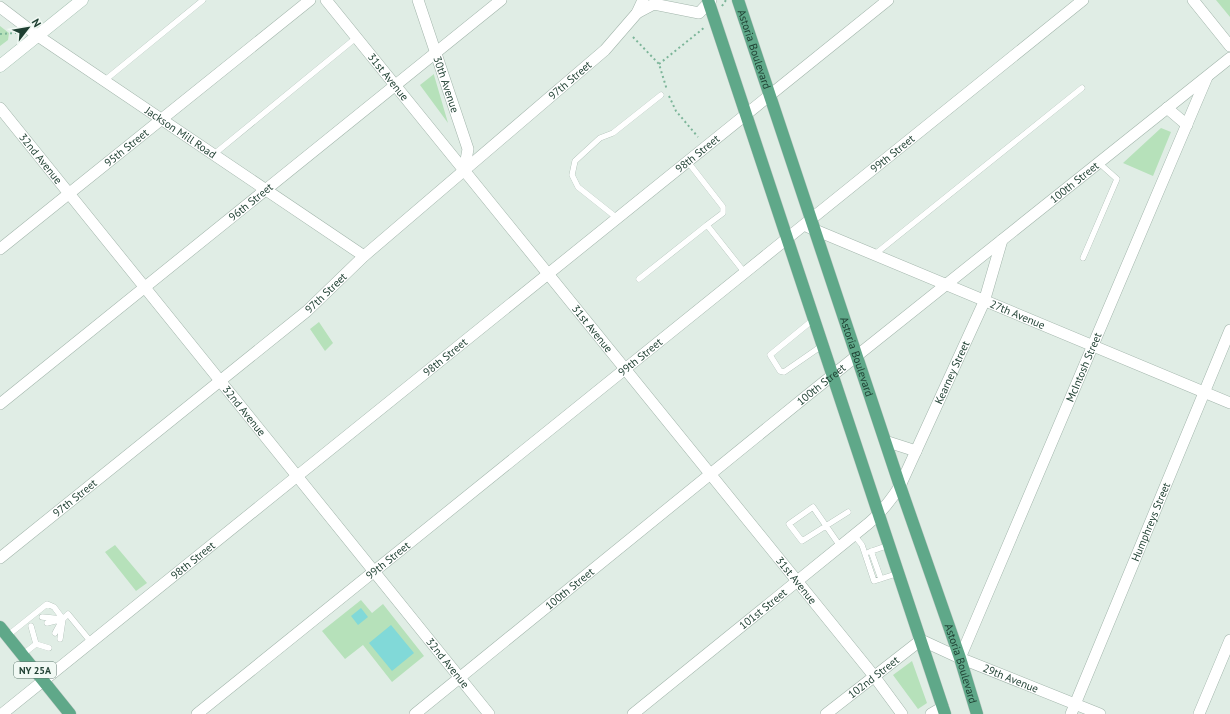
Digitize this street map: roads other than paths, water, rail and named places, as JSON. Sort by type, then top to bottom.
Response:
[{"type":"main road","points":[[0,66],[82,0]]},
{"type":"main road","name":"Astoria Boulevard","points":[[738,0],[770,95],[810,225],[960,658],[977,714]]},
{"type":"main road","points":[[709,1],[789,238],[814,319],[944,710]]},
{"type":"main road","name":"NY 25A","points":[[4,631],[70,714]]},
{"type":"street","name":"95th Street","points":[[0,249],[310,0]]},
{"type":"street","name":"31st Avenue","points":[[326,0],[796,583],[874,676],[902,714]]},
{"type":"street","name":"30th Avenue","points":[[418,0],[468,149],[464,171]]},
{"type":"street","name":"96th Street","points":[[0,404],[501,0]]},
{"type":"street","name":"97th Street","points":[[0,558],[307,311],[364,256],[605,50],[637,13],[643,0]]},
{"type":"street","name":"98th Street","points":[[2,714],[888,0]]},
{"type":"street","name":"99th Street","points":[[197,714],[745,273],[789,238],[810,225],[1083,0]]},
{"type":"street","points":[[1193,0],[1230,46]]},
{"type":"street","name":"97th Street","points":[[637,13],[654,4],[699,13],[709,1]]},
{"type":"street","name":"Jackson Mill Road","points":[[0,7],[38,36],[364,256]]},
{"type":"street","name":"100th Street","points":[[415,714],[856,356],[1230,58]]},
{"type":"street","name":"McIntosh Street","points":[[960,658],[1207,76]]},
{"type":"street","name":"32nd Avenue","points":[[0,108],[489,714]]},
{"type":"street","points":[[1167,108],[1187,124]]},
{"type":"street","name":"27th Avenue","points":[[810,225],[945,286],[1230,403]]},
{"type":"street","name":"Kearney Street","points":[[890,500],[900,486],[984,302],[1002,240]]},
{"type":"street","name":"Humphreys Street","points":[[1073,709],[1230,330]]},
{"type":"street","points":[[885,441],[916,451]]},
{"type":"street","name":"101st Street","points":[[633,714],[880,514],[890,500]]},
{"type":"street","name":"29th Avenue","points":[[921,640],[1073,709],[1100,714]]},
{"type":"street","name":"102nd Street","points":[[826,714],[921,640]]},
{"type":"street","points":[[1199,714],[1230,640]]},
{"type":"street","points":[[931,714],[944,710]]},
{"type":"lane","points":[[104,81],[203,0]]},
{"type":"lane","points":[[213,155],[357,37]]},
{"type":"lane","points":[[874,255],[1082,88]]},
{"type":"lane","points":[[617,218],[578,187],[572,175],[575,161],[600,138],[613,133],[662,95]]},
{"type":"lane","points":[[639,279],[723,212],[723,207],[688,162]]},
{"type":"lane","points":[[1083,258],[1117,179],[1099,163]]},
{"type":"lane","points":[[707,225],[745,273]]},
{"type":"lane","points":[[814,319],[770,355],[780,371],[784,372],[823,345]]},
{"type":"lane","points":[[840,546],[826,526],[813,506],[789,524],[802,541],[826,526],[848,512]]},
{"type":"lane","points":[[854,535],[862,545],[874,582],[899,573]]},
{"type":"lane","points":[[865,554],[890,544]]},
{"type":"lane","points":[[871,551],[881,579]]},
{"type":"lane","points":[[4,631],[46,604],[54,607],[63,618],[60,639]]},
{"type":"lane","points":[[47,623],[63,618],[68,614],[91,642]]},
{"type":"lane","points":[[42,617],[63,618]]},
{"type":"lane","points":[[55,633],[63,618]]},
{"type":"lane","points":[[31,626],[36,644]]},
{"type":"lane","points":[[36,633],[36,644]]},
{"type":"lane","points":[[22,654],[36,644],[44,642]]},
{"type":"lane","points":[[36,644],[49,648]]},
{"type":"water","points":[[361,608],[368,617],[358,625],[351,616]]},
{"type":"water","points":[[391,625],[414,653],[392,671],[369,643]]}]
